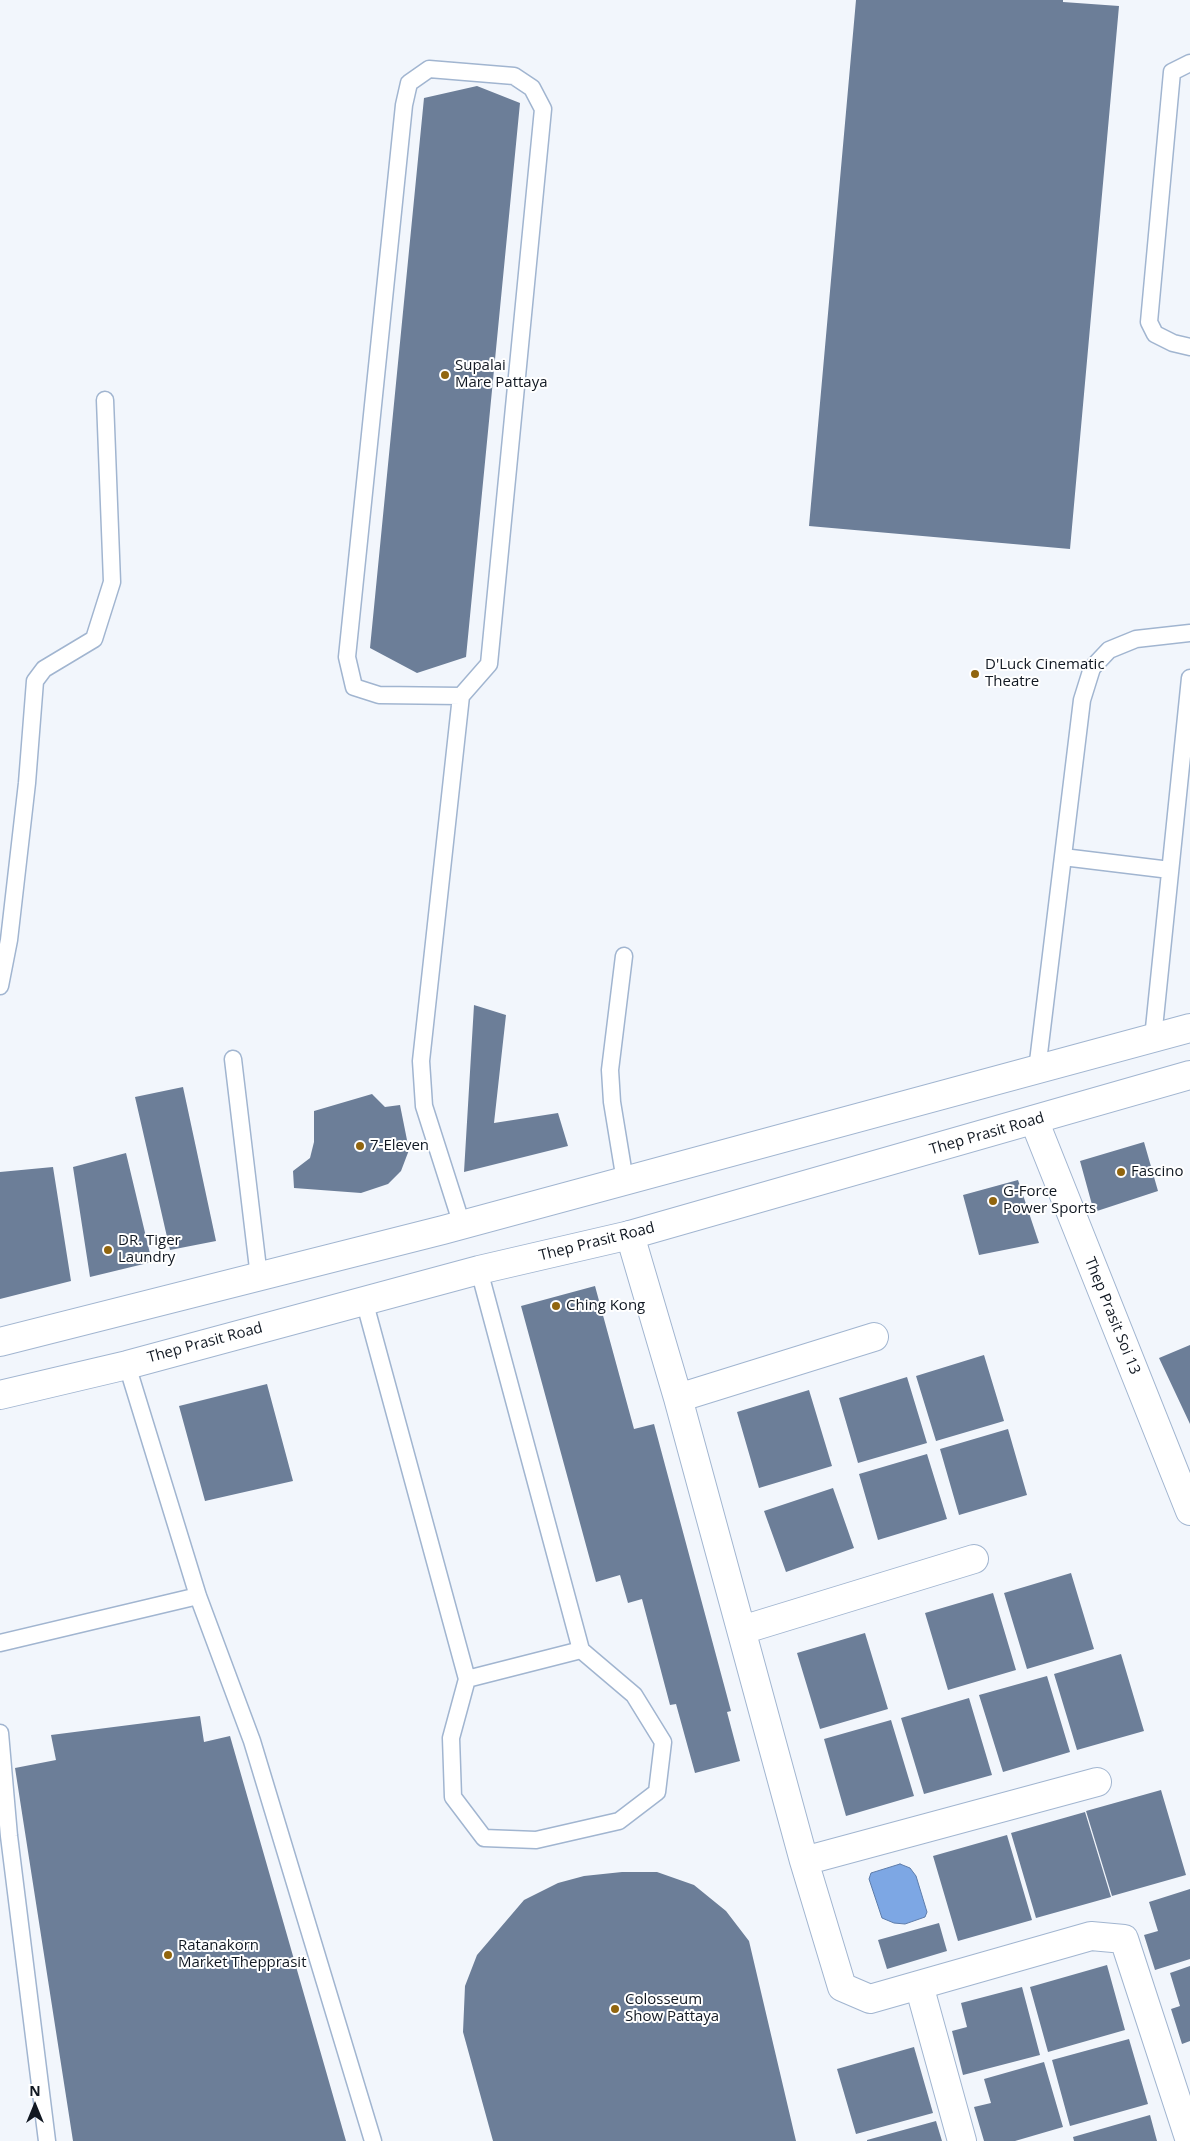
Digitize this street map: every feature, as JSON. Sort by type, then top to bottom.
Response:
[{"type":"street","points":[[0,1342],[462,1225],[1190,1028]]},
{"type":"street","name":"Thep Prasit Road","points":[[0,1395],[127,1365],[478,1270],[630,1235],[1190,1075]]},
{"type":"street","name":"Thep Prasit Soi 13","points":[[1034,1120],[1190,1511]]},
{"type":"street","points":[[630,1235],[678,1398],[804,1861],[842,1987],[870,1999],[1092,1936],[1124,1939],[1190,2141]]},
{"type":"street","points":[[678,1398],[874,1337]]},
{"type":"street","points":[[742,1630],[974,1559]]},
{"type":"street","points":[[804,1861],[1097,1782]]},
{"type":"street","points":[[919,1985],[962,2141]]},
{"type":"lane","points":[[1190,63],[1172,72],[1149,322],[1156,334],[1173,343],[1190,347]]},
{"type":"lane","points":[[461,696],[379,695],[354,687],[347,657],[404,104],[409,83],[429,69],[514,76],[532,88],[543,109],[489,664],[461,696],[421,1061],[424,1106],[462,1225]]},
{"type":"lane","points":[[0,986],[9,940],[17,871],[35,682],[44,669],[94,639],[112,582],[105,400]]},
{"type":"lane","points":[[1036,1070],[1082,700],[1092,668],[1109,650],[1136,639],[1190,633]]},
{"type":"lane","points":[[1153,1038],[1170,870],[1183,820],[1190,678]]},
{"type":"lane","points":[[1063,857],[1170,870]]},
{"type":"lane","points":[[624,956],[610,1070],[612,1102],[625,1181]]},
{"type":"lane","points":[[233,1058],[259,1277]]},
{"type":"lane","points":[[364,1300],[467,1679],[451,1738],[453,1797],[484,1838],[536,1840],[619,1821],[657,1792],[663,1742],[634,1695],[581,1650],[478,1270]]},
{"type":"lane","points":[[127,1365],[198,1596],[252,1741],[373,2141]]},
{"type":"lane","points":[[0,1643],[198,1596]]},
{"type":"lane","points":[[467,1679],[581,1650]]},
{"type":"lane","points":[[0,1733],[9,1836],[47,2141]]},
{"type":"water","points":[[900,1864],[910,1868],[916,1876],[927,1912],[925,1917],[905,1924],[894,1923],[882,1918],[869,1879],[871,1873]]},
{"type":"building","points":[[856,0],[1063,0],[1063,2],[1119,6],[1070,549],[809,526]]},
{"type":"building","name":"Supalai Mare Pattaya","points":[[477,86],[520,103],[466,657],[417,673],[370,648],[424,98]]},
{"type":"building","points":[[474,1005],[506,1015],[494,1123],[558,1113],[568,1146],[464,1172]]},
{"type":"building","points":[[183,1087],[216,1241],[170,1250],[135,1097]]},
{"type":"building","name":"7-Eleven","points":[[372,1094],[385,1107],[400,1105],[409,1150],[401,1171],[388,1184],[361,1193],[294,1188],[293,1171],[310,1158],[314,1142],[314,1111]]},
{"type":"building","points":[[1144,1142],[1158,1191],[1094,1212],[1080,1161]]},
{"type":"building","points":[[126,1153],[152,1262],[90,1277],[73,1167]]},
{"type":"building","points":[[53,1167],[71,1281],[0,1299],[0,1172]]},
{"type":"building","points":[[1018,1180],[1039,1243],[979,1255],[963,1195]]},
{"type":"building","points":[[595,1286],[634,1429],[654,1424],[731,1711],[727,1712],[740,1761],[695,1773],[676,1704],[670,1705],[642,1599],[628,1603],[620,1575],[596,1582],[521,1306]]},
{"type":"building","points":[[1190,1345],[1190,1424],[1159,1358]]},
{"type":"building","points":[[984,1355],[1004,1421],[936,1441],[916,1376]]},
{"type":"building","points":[[907,1377],[927,1443],[858,1463],[839,1398]]},
{"type":"building","points":[[267,1384],[293,1481],[205,1501],[179,1406]]},
{"type":"building","points":[[809,1390],[832,1466],[759,1488],[737,1412]]},
{"type":"building","points":[[1008,1429],[1027,1495],[959,1515],[940,1449]]},
{"type":"building","points":[[927,1454],[947,1519],[878,1540],[859,1474]]},
{"type":"building","points":[[833,1488],[854,1548],[786,1572],[764,1511]]},
{"type":"building","points":[[1071,1573],[1094,1649],[1027,1669],[1004,1593]]},
{"type":"building","points":[[993,1593],[1016,1670],[948,1690],[925,1613]]},
{"type":"building","points":[[865,1633],[888,1709],[820,1729],[797,1653]]},
{"type":"building","points":[[1121,1654],[1144,1731],[1077,1750],[1054,1674]]},
{"type":"building","points":[[1047,1676],[1070,1752],[1003,1772],[979,1695]]},
{"type":"building","points":[[969,1698],[992,1775],[924,1794],[901,1718]]},
{"type":"building","name":"Ratanakorn Market Thepprasit","points":[[200,1716],[204,1742],[230,1736],[346,2141],[73,2141],[15,1768],[56,1760],[51,1735]]},
{"type":"building","points":[[891,1720],[914,1796],[846,1816],[824,1739]]},
{"type":"building","points":[[1161,1790],[1186,1875],[1112,1896],[1086,1811]]},
{"type":"building","points":[[1085,1812],[1111,1897],[1036,1918],[1011,1833]]},
{"type":"building","points":[[1007,1835],[1032,1920],[958,1941],[933,1856]]},
{"type":"building","name":"Colosseum Show Pattaya","points":[[622,1872],[657,1872],[694,1885],[726,1911],[749,1941],[796,2141],[493,2141],[463,2032],[465,1986],[477,1955],[524,1900],[558,1883],[584,1876]]},
{"type":"building","points":[[1190,1889],[1190,1959],[1155,1970],[1144,1935],[1158,1931],[1149,1902]]},
{"type":"building","points":[[939,1923],[947,1951],[887,1969],[878,1940]]},
{"type":"building","points":[[1107,1965],[1125,2030],[1048,2052],[1030,1987]]},
{"type":"building","points":[[1190,1966],[1190,2041],[1182,2044],[1171,2009],[1180,2006],[1170,1973]]},
{"type":"building","points":[[1022,1987],[1040,2055],[963,2075],[952,2031],[967,2027],[961,2003]]},
{"type":"building","points":[[1129,2039],[1148,2104],[1070,2126],[1052,2060]]},
{"type":"building","points":[[914,2047],[933,2113],[856,2134],[837,2069]]},
{"type":"building","points":[[1044,2062],[1063,2127],[1015,2141],[984,2141],[974,2107],[991,2103],[984,2079]]},
{"type":"building","points":[[1150,2115],[1157,2141],[1074,2141],[1073,2137]]},
{"type":"building","points":[[936,2121],[942,2141],[867,2141],[867,2140]]},
{"type":"place","name":"Supalai Mare Pattaya","points":[[445,375]]},
{"type":"place","name":"D'Luck Cinematic Theatre","points":[[975,674]]},
{"type":"place","name":"7-Eleven","points":[[360,1146]]},
{"type":"place","name":"Fascino","points":[[1121,1172]]},
{"type":"place","name":"G-Force Power Sports","points":[[993,1201]]},
{"type":"place","name":"DR. Tiger Laundry","points":[[108,1250]]},
{"type":"place","name":"Ching Kong","points":[[556,1306]]},
{"type":"place","name":"Ratanakorn Market Thepprasit","points":[[168,1955]]},
{"type":"place","name":"Colosseum Show Pattaya","points":[[615,2009]]}]
